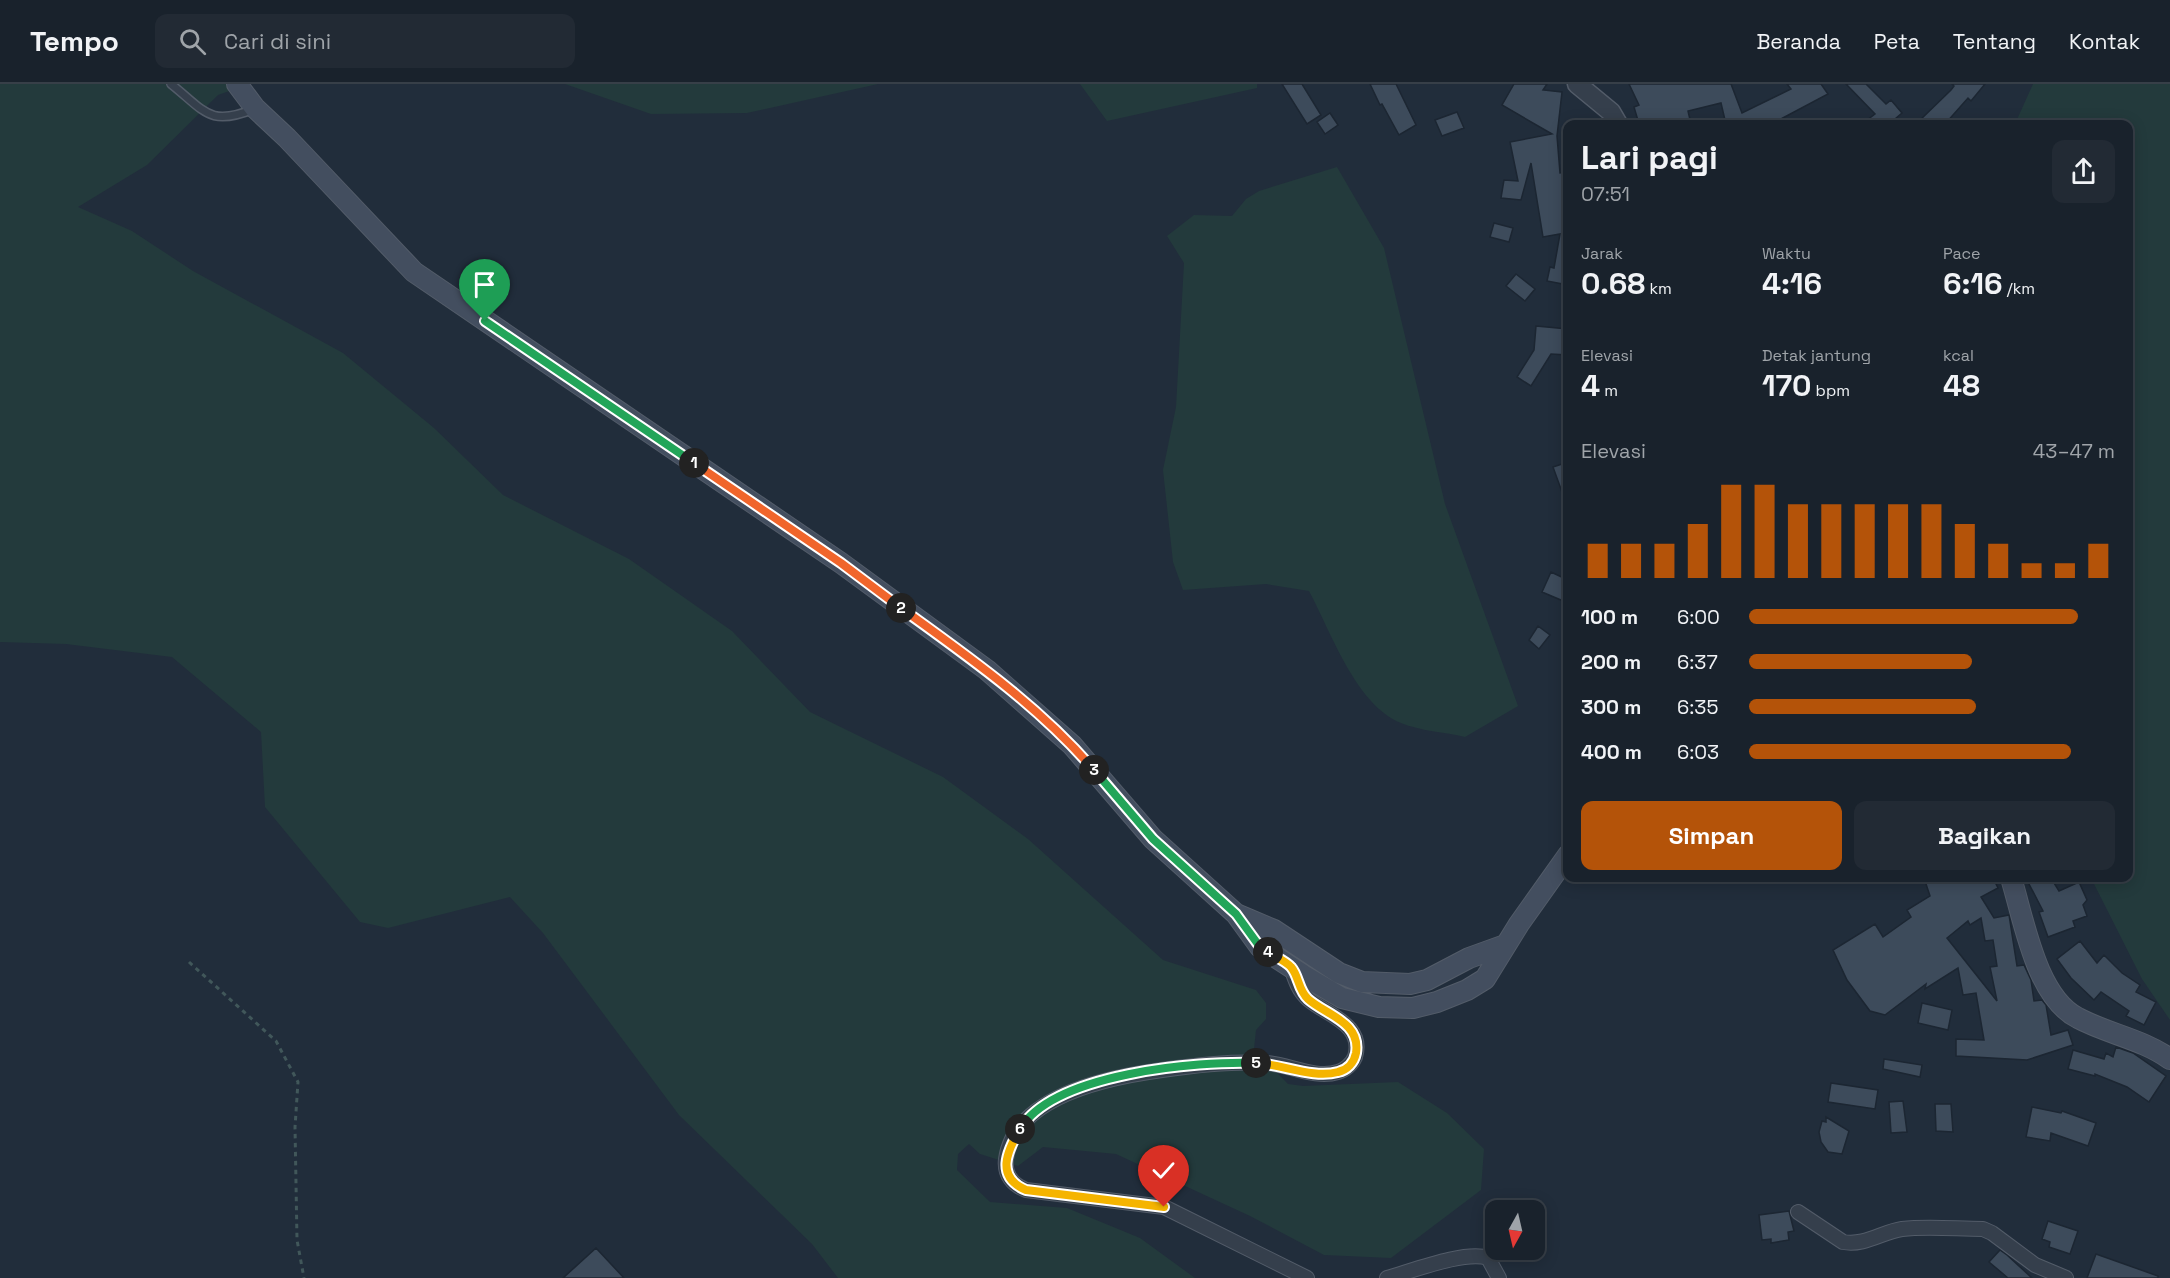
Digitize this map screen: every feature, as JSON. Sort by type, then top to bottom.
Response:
[{"type":"main road","points":[[237,84],[255,108],[287,138],[414,272],[841,563],[987,670],[1072,745],[1153,839],[1236,914],[1260,947],[1342,998],[1379,1007],[1413,1008],[1437,1002],[1485,979],[1519,924],[1563,862]]},
{"type":"main road","points":[[2012,882],[2039,970],[2055,1000],[2077,1018],[2154,1048],[2170,1059]]},
{"type":"main road","points":[[1236,914],[1274,930],[1339,973],[1362,982],[1410,984],[1427,980],[1469,958],[1506,945]]},
{"type":"street","points":[[1577,84],[1611,112],[1616,120]]},
{"type":"street","points":[[1291,967],[1299,988],[1308,999],[1340,1018],[1357,1042],[1356,1055],[1347,1068],[1323,1074],[1269,1063],[1223,1062],[1124,1075],[1079,1088],[1045,1104],[1023,1124],[1009,1147],[1006,1162],[1009,1176],[1015,1186],[1026,1190],[1164,1207],[1307,1278]]},
{"type":"street","points":[[1798,1212],[1843,1242],[1849,1243],[1861,1243],[1907,1229],[1983,1229],[1992,1233],[2035,1265],[2066,1278]]},
{"type":"street","points":[[1387,1278],[1466,1255],[1480,1255],[1488,1258],[1499,1278]]},
{"type":"lane","points":[[171,84],[214,117],[233,117],[255,108]]},
{"type":"path","points":[[189,962],[276,1041],[298,1082],[295,1127],[297,1240],[304,1278]]},
{"type":"green space","points":[[0,84],[249,84],[218,95],[147,165],[78,207],[132,231],[193,271],[343,353],[434,428],[503,495],[629,559],[732,631],[810,712],[943,777],[1028,839],[1163,960],[1256,990],[1266,1003],[1266,1019],[1256,1030],[1254,1049],[1288,1084],[1303,1086],[1398,1082],[1447,1113],[1484,1149],[1481,1190],[1391,1258],[1324,1255],[1250,1216],[1116,1154],[1043,1147],[1018,1166],[980,1154],[969,1144],[958,1154],[957,1170],[990,1202],[1067,1208],[1140,1238],[1195,1278],[838,1278],[812,1244],[679,1115],[543,933],[510,897],[388,928],[360,922],[265,807],[261,732],[172,657],[66,644],[0,642]]},
{"type":"green space","points":[[565,84],[878,84],[747,113],[651,114]]},
{"type":"green space","points":[[1080,84],[1257,84],[1257,88],[1107,121]]},
{"type":"green space","points":[[2033,84],[2170,84],[2170,1020],[2142,979],[2093,882],[2133,882],[2133,120],[2017,120]]},
{"type":"green space","points":[[1337,167],[1384,248],[1445,504],[1518,706],[1465,737],[1401,723],[1385,714],[1371,701],[1346,666],[1309,591],[1266,584],[1183,590],[1173,562],[1163,470],[1176,407],[1184,263],[1167,236],[1194,215],[1232,216],[1246,199],[1259,191]]},
{"type":"building","points":[[1282,84],[1302,84],[1321,115],[1307,124]]},
{"type":"building","points":[[1370,84],[1396,84],[1416,125],[1399,135]]},
{"type":"building","points":[[1514,84],[1547,84],[1543,90],[1562,92],[1557,136],[1560,173],[1563,173],[1563,284],[1547,281],[1550,267],[1554,268],[1560,234],[1543,237],[1531,163],[1521,200],[1501,198],[1504,180],[1518,181],[1510,142],[1552,134],[1502,105]]},
{"type":"building","points":[[1629,84],[1731,84],[1742,113],[1791,89],[1787,84],[1821,84],[1828,94],[1779,120],[1725,120],[1721,103],[1688,111],[1690,120],[1638,120],[1634,107],[1639,105]]},
{"type":"building","points":[[1846,84],[1866,84],[1886,104],[1891,100],[1902,113],[1894,120],[1867,120],[1875,114]]},
{"type":"building","points":[[1952,84],[1985,84],[1971,101],[1968,98],[1949,120],[1920,120],[1951,90],[1954,86]]},
{"type":"building","points":[[1457,112],[1464,128],[1442,136],[1435,120]]},
{"type":"building","points":[[1330,113],[1338,125],[1325,134],[1317,122]]},
{"type":"building","points":[[1494,223],[1513,228],[1509,242],[1490,237]]},
{"type":"building","points":[[1516,274],[1535,289],[1525,301],[1506,286]]},
{"type":"building","points":[[1536,326],[1563,329],[1563,355],[1551,354],[1531,386],[1517,377],[1534,350]]},
{"type":"building","points":[[1563,464],[1563,495],[1553,467]]},
{"type":"building","points":[[1551,572],[1563,578],[1563,601],[1542,592]]},
{"type":"building","points":[[1538,626],[1550,635],[1539,649],[1529,640]]},
{"type":"building","points":[[1925,882],[1995,882],[1998,888],[1981,897],[1994,918],[2009,915],[2017,966],[2024,965],[2031,980],[2034,1001],[2042,1000],[2046,1005],[2051,1035],[2068,1030],[2073,1045],[2027,1060],[1956,1056],[1956,1039],[1984,1040],[1976,993],[1963,995],[1958,968],[1925,989],[1926,984],[1885,1015],[1870,1011],[1847,980],[1833,950],[1875,924],[1883,937],[1911,917],[1907,910],[1930,896]],"holes":[[[1981,918],[1985,941],[1993,940],[1997,966],[1990,967],[1997,1001],[1947,938],[1968,921],[1970,925]]]},
{"type":"building","points":[[2028,882],[2053,882],[2059,891],[2079,882],[2087,900],[2083,905],[2087,916],[2073,921],[2075,927],[2048,937],[2039,912],[2043,911]]},
{"type":"building","points":[[2080,941],[2097,963],[2104,955],[2122,973],[2140,985],[2136,992],[2156,1002],[2144,1025],[2126,1016],[2129,1011],[2101,992],[2094,1000],[2071,978],[2057,959]]},
{"type":"building","points":[[1922,1003],[1952,1010],[1948,1030],[1918,1023]]},
{"type":"building","points":[[2116,1047],[2133,1053],[2166,1076],[2149,1102],[2127,1087],[2095,1074],[2095,1076],[2068,1069],[2073,1050],[2104,1059],[2106,1053],[2113,1057]]},
{"type":"building","points":[[1884,1059],[1922,1065],[1920,1077],[1883,1069]]},
{"type":"building","points":[[1831,1083],[1878,1090],[1875,1109],[1828,1102]]},
{"type":"building","points":[[1903,1101],[1907,1132],[1891,1133],[1889,1102]]},
{"type":"building","points":[[1935,1104],[1951,1104],[1953,1132],[1936,1131]]},
{"type":"building","points":[[2032,1107],[2061,1113],[2062,1111],[2096,1123],[2088,1146],[2051,1133],[2050,1141],[2026,1137]]},
{"type":"building","points":[[1826,1117],[1849,1131],[1842,1154],[1828,1152],[1821,1142],[1819,1132],[1822,1121],[1826,1122]]},
{"type":"building","points":[[1789,1211],[1794,1231],[1788,1232],[1789,1240],[1771,1243],[1771,1239],[1762,1240],[1759,1215]]},
{"type":"building","points":[[2048,1221],[2078,1231],[2070,1254],[2049,1247],[2050,1242],[2042,1239]]},
{"type":"building","points":[[596,1248],[624,1278],[563,1278]]},
{"type":"building","points":[[2000,1250],[2032,1278],[2008,1278],[1989,1262]]},
{"type":"building","points":[[2096,1254],[2158,1276],[2158,1278],[2087,1278]]},
{"type":"route","points":[[485,321],[841,563],[987,670],[1072,745],[1153,839],[1236,914],[1260,947],[1291,967],[1299,988],[1308,999],[1340,1018],[1352,1033],[1357,1042],[1356,1055],[1347,1068],[1338,1072],[1323,1074],[1269,1063],[1223,1062],[1124,1075],[1079,1088],[1045,1104],[1023,1124],[1009,1147],[1006,1162],[1009,1176],[1015,1186],[1026,1190],[1164,1207]]}]
